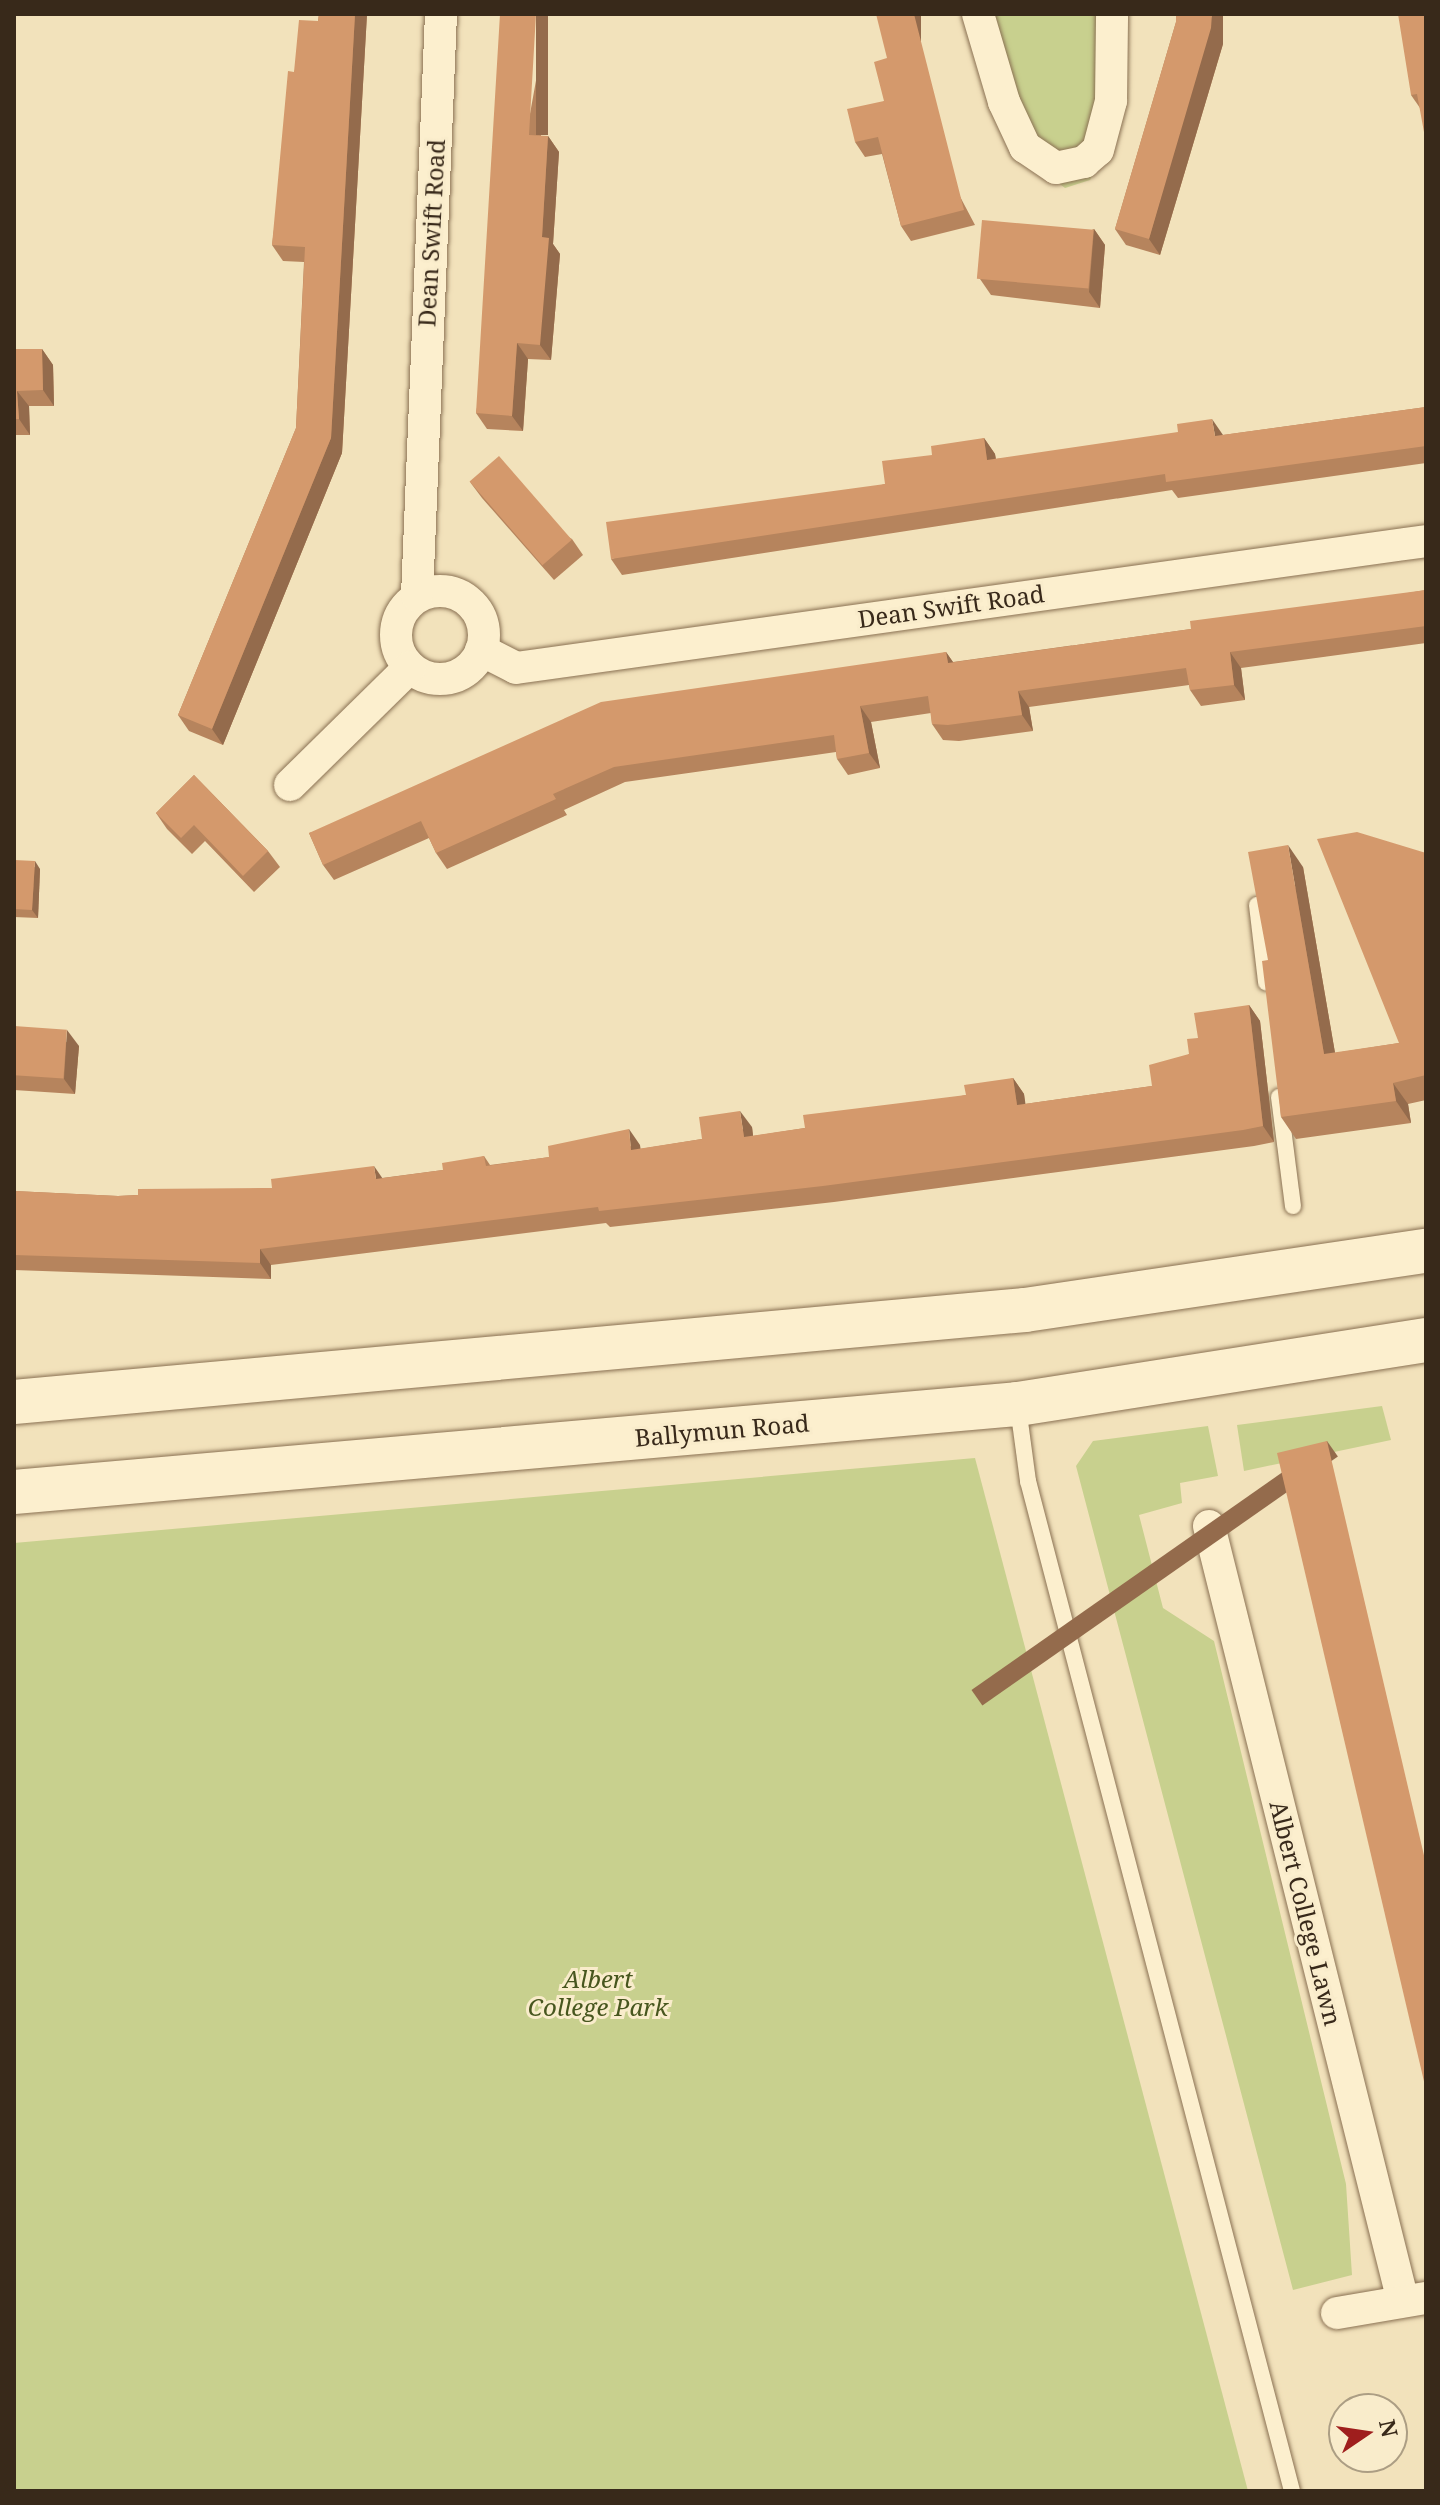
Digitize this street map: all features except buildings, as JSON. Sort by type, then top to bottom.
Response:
[{"type":"main road","points":[[14,1402],[1025,1310],[1426,1251]]},
{"type":"main road","name":"Ballymun Road","points":[[14,1492],[1018,1404],[1426,1340]]},
{"type":"street","name":"Dean Swift Road","points":[[417,596],[441,14]]},
{"type":"street","points":[[978,14],[1004,102],[1025,147],[1056,168],[1084,162],[1098,150],[1111,101],[1112,14]]},
{"type":"street","name":"Dean Swift Road","points":[[481,650],[516,668],[1426,541]]},
{"type":"street","points":[[446,590],[463,596],[483,624],[481,650],[464,673],[450,679],[433,679],[410,667],[396,645],[395,626],[401,611],[417,596],[446,590]]},
{"type":"street","points":[[290,785],[410,667]]},
{"type":"street","name":"Albert College Lawn","points":[[1209,1526],[1415,2300]]},
{"type":"street","points":[[1337,2313],[1415,2300]]},
{"type":"lane","points":[[1257,905],[1267,996]]},
{"type":"lane","points":[[1278,1086],[1293,1206]]},
{"type":"lane","points":[[1018,1404],[1028,1481],[1292,2491]]},
{"type":"green space","points":[[992,14],[1116,14],[1104,152],[1090,180],[1065,188],[1044,172],[1010,101]]},
{"type":"green space","points":[[1382,1406],[1391,1440],[1244,1471],[1237,1425]]},
{"type":"green space","points":[[1208,1426],[1218,1476],[1180,1483],[1182,1503],[1139,1515],[1163,1608],[1214,1641],[1346,2184],[1352,2275],[1293,2290],[1076,1466],[1093,1441]]},
{"type":"green space","name":"Albert College Park","points":[[975,1458],[1248,2491],[14,2491],[14,1543]]}]
